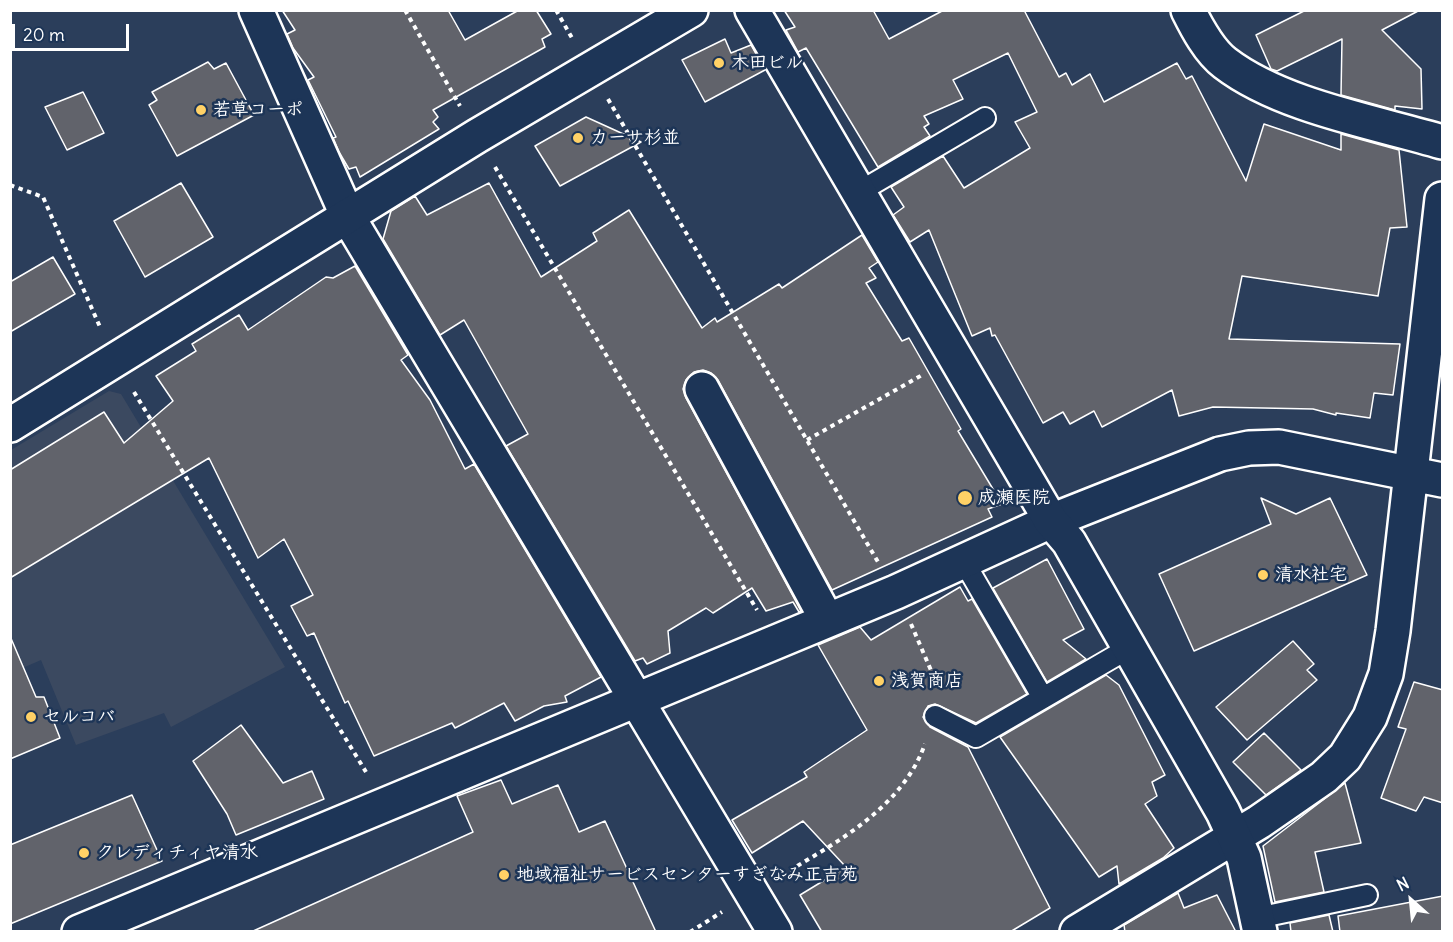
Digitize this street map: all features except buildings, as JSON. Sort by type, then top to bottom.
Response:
[{"type":"street","points":[[256,10],[348,217],[638,699],[775,932]]},
{"type":"street","points":[[10,425],[477,136],[691,10]]},
{"type":"street","points":[[752,10],[1051,521],[1069,542],[1235,837],[1244,858],[1258,925]]},
{"type":"street","points":[[1188,10],[1196,27],[1224,62],[1281,95],[1443,142]]},
{"type":"street","points":[[1077,932],[1303,794],[1345,756],[1370,717],[1386,674],[1443,200]]},
{"type":"street","points":[[702,389],[827,620]]},
{"type":"street","points":[[79,932],[896,592],[1051,521],[1220,454],[1249,448],[1279,447],[1443,480]]},
{"type":"lane","points":[[859,192],[985,118]]},
{"type":"lane","points":[[963,560],[1043,698]]},
{"type":"lane","points":[[935,716],[976,737],[1129,648]]},
{"type":"lane","points":[[1258,925],[1367,895]]},
{"type":"path","points":[[405,10],[775,642]]},
{"type":"path","points":[[10,185],[43,197],[115,362],[385,803]]},
{"type":"path","points":[[807,440],[955,357]]},
{"type":"shaded area","points":[[109,391],[121,394],[285,667],[171,727],[164,713],[76,745],[41,660],[11,673],[11,450]]},
{"type":"place","name":"木田ビル","points":[[719,63]]},
{"type":"place","name":"若草コーポ","points":[[201,110]]},
{"type":"place","name":"カーサ杉並","points":[[578,138]]},
{"type":"place","name":"成瀬医院","points":[[965,498]]},
{"type":"place","name":"清水社宅","points":[[1263,575]]},
{"type":"place","name":"浅賀商店","points":[[879,681]]},
{"type":"place","name":"セルコバ","points":[[31,717]]},
{"type":"place","name":"クレディチィヤ清水","points":[[84,853]]},
{"type":"place","name":"地域福祉サービスセンターすぎなみ正吉苑","points":[[504,875]]}]
